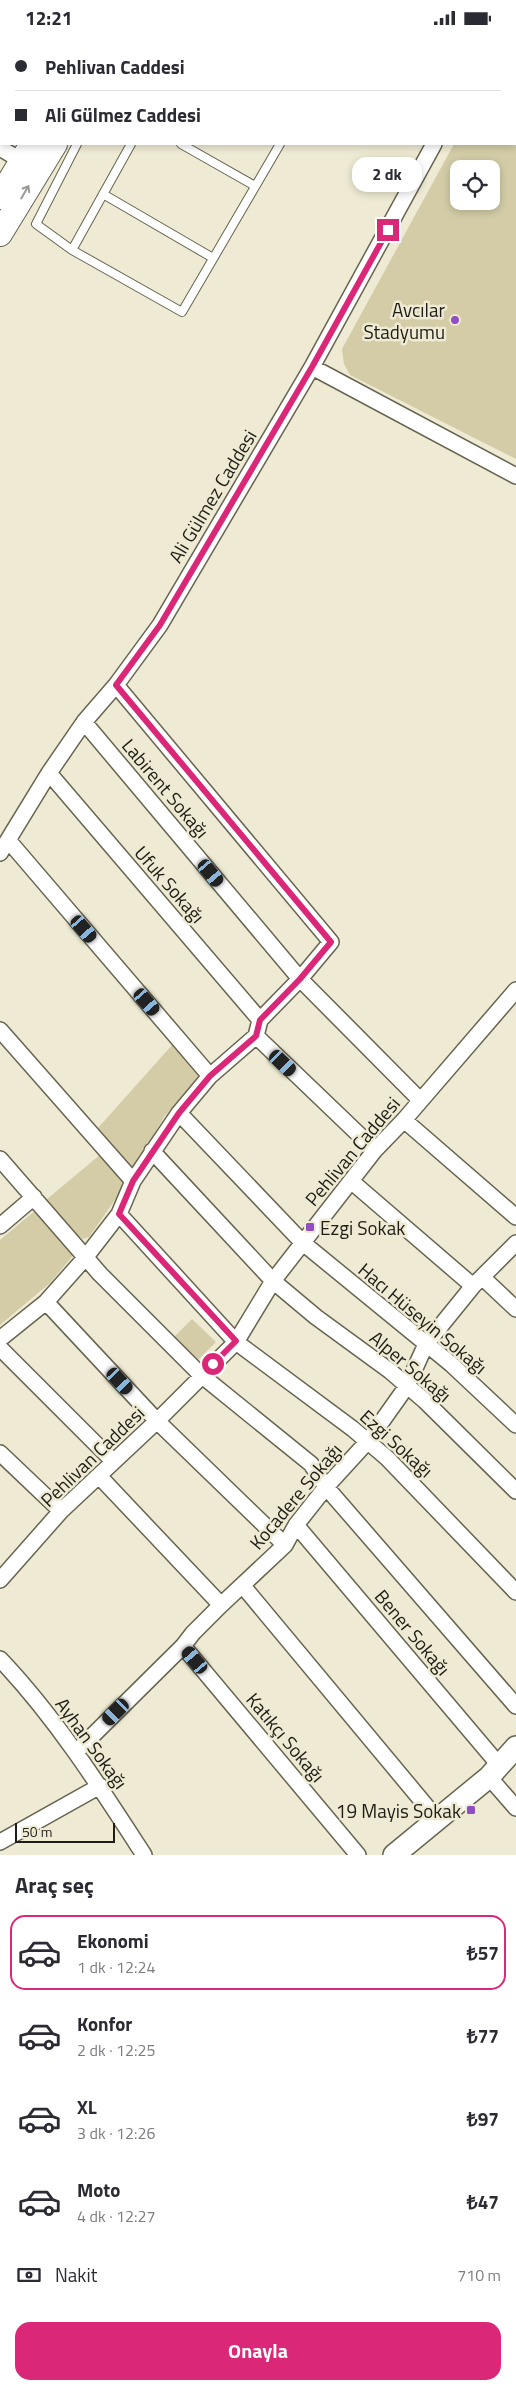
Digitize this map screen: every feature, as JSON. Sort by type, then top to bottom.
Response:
[{"type":"main road","points":[[0,234],[53,145]]},
{"type":"main road","points":[[0,197],[25,153]]},
{"type":"main road","points":[[394,1855],[494,1771],[516,1747]]},
{"type":"street","name":"Ali Gülmez Caddesi","points":[[4,847],[49,773],[84,722],[116,685],[160,625],[312,367],[433,145]]},
{"type":"street","points":[[0,148],[25,153]]},
{"type":"street","points":[[312,367],[516,476]]},
{"type":"street","points":[[0,1339],[46,1302],[85,1257],[119,1214],[133,1181],[179,1113],[210,1076],[256,1036],[260,1020],[300,979],[331,942],[116,685]]},
{"type":"street","name":"Labirent Sokağı","points":[[84,722],[300,979],[420,1100]]},
{"type":"street","name":"Ufuk Sokağı","points":[[49,773],[260,1020]]},
{"type":"street","points":[[4,847],[210,1076]]},
{"type":"street","name":"Pehlivan Caddesi","points":[[1,1577],[61,1511],[157,1421],[236,1341],[273,1281],[375,1150],[404,1120],[516,991]]},
{"type":"street","points":[[0,1030],[133,1181]]},
{"type":"street","points":[[256,1036],[375,1150]]},
{"type":"street","name":"Hacı Hüseyin Sokağı","points":[[179,1113],[303,1243],[426,1344],[516,1425]]},
{"type":"street","points":[[404,1120],[516,1217]]},
{"type":"street","name":"Alper Sokağı","points":[[152,1151],[273,1281],[407,1386],[516,1491]]},
{"type":"street","points":[[0,1159],[85,1257],[201,1375],[312,1464],[326,1487],[516,1706]]},
{"type":"street","points":[[351,1181],[516,1309]]},
{"type":"street","points":[[0,1227],[34,1197]]},
{"type":"street","name":"Ezgi Sokağı","points":[[119,1214],[236,1341],[368,1441],[417,1488],[516,1592]]},
{"type":"street","name":"Kocadere Sokağı","points":[[76,1752],[183,1646],[221,1605],[285,1545],[296,1525],[326,1487],[368,1441],[407,1386],[426,1344],[478,1281],[516,1243]]},
{"type":"street","points":[[46,1302],[157,1421],[285,1545]]},
{"type":"street","points":[[0,1348],[113,1461]]},
{"type":"street","points":[[0,1453],[61,1511]]},
{"type":"street","points":[[99,1476],[221,1605]]},
{"type":"street","name":"Bener Sokağı","points":[[296,1525],[494,1771],[516,1808]]},
{"type":"street","points":[[243,1586],[437,1819]]},
{"type":"street","name":"Katıkçı Sokağı","points":[[183,1646],[358,1855]]},
{"type":"street","name":"Ayhan Sokağı","points":[[0,1659],[22,1682],[76,1752],[144,1855]]},
{"type":"street","points":[[0,1842],[100,1786]]},
{"type":"lane","points":[[76,145],[36,224],[72,250],[182,313],[279,145]]},
{"type":"lane","points":[[72,250],[130,145]]},
{"type":"lane","points":[[183,145],[255,186]]},
{"type":"lane","points":[[103,194],[213,258]]},
{"type":"shaded area","name":"Avcılar Stadyumu","points":[[453,145],[516,145],[516,459],[350,375],[344,364],[342,349]]},
{"type":"shaded area","points":[[173,1044],[201,1073],[164,1117],[134,1169],[98,1128]]},
{"type":"shaded area","points":[[101,1154],[122,1180],[124,1187],[89,1237],[83,1239],[78,1236],[46,1200]]},
{"type":"shaded area","points":[[37,1209],[75,1253],[50,1283],[0,1325],[0,1240]]},
{"type":"shaded area","points":[[192,1319],[216,1342],[195,1363],[171,1340]]},
{"type":"place","name":"Avcılar Stadyumu","points":[[455,320]]},
{"type":"place","name":"Ezgi Sokak","points":[[310,1227]]},
{"type":"place","name":"19 Mayis Sokak","points":[[471,1810]]},
{"type":"route","points":[[213,1364],[236,1341],[119,1214],[133,1181],[179,1113],[210,1076],[256,1036],[260,1020],[300,979],[331,942],[318,924],[116,685],[160,625],[312,367],[388,230]]}]
